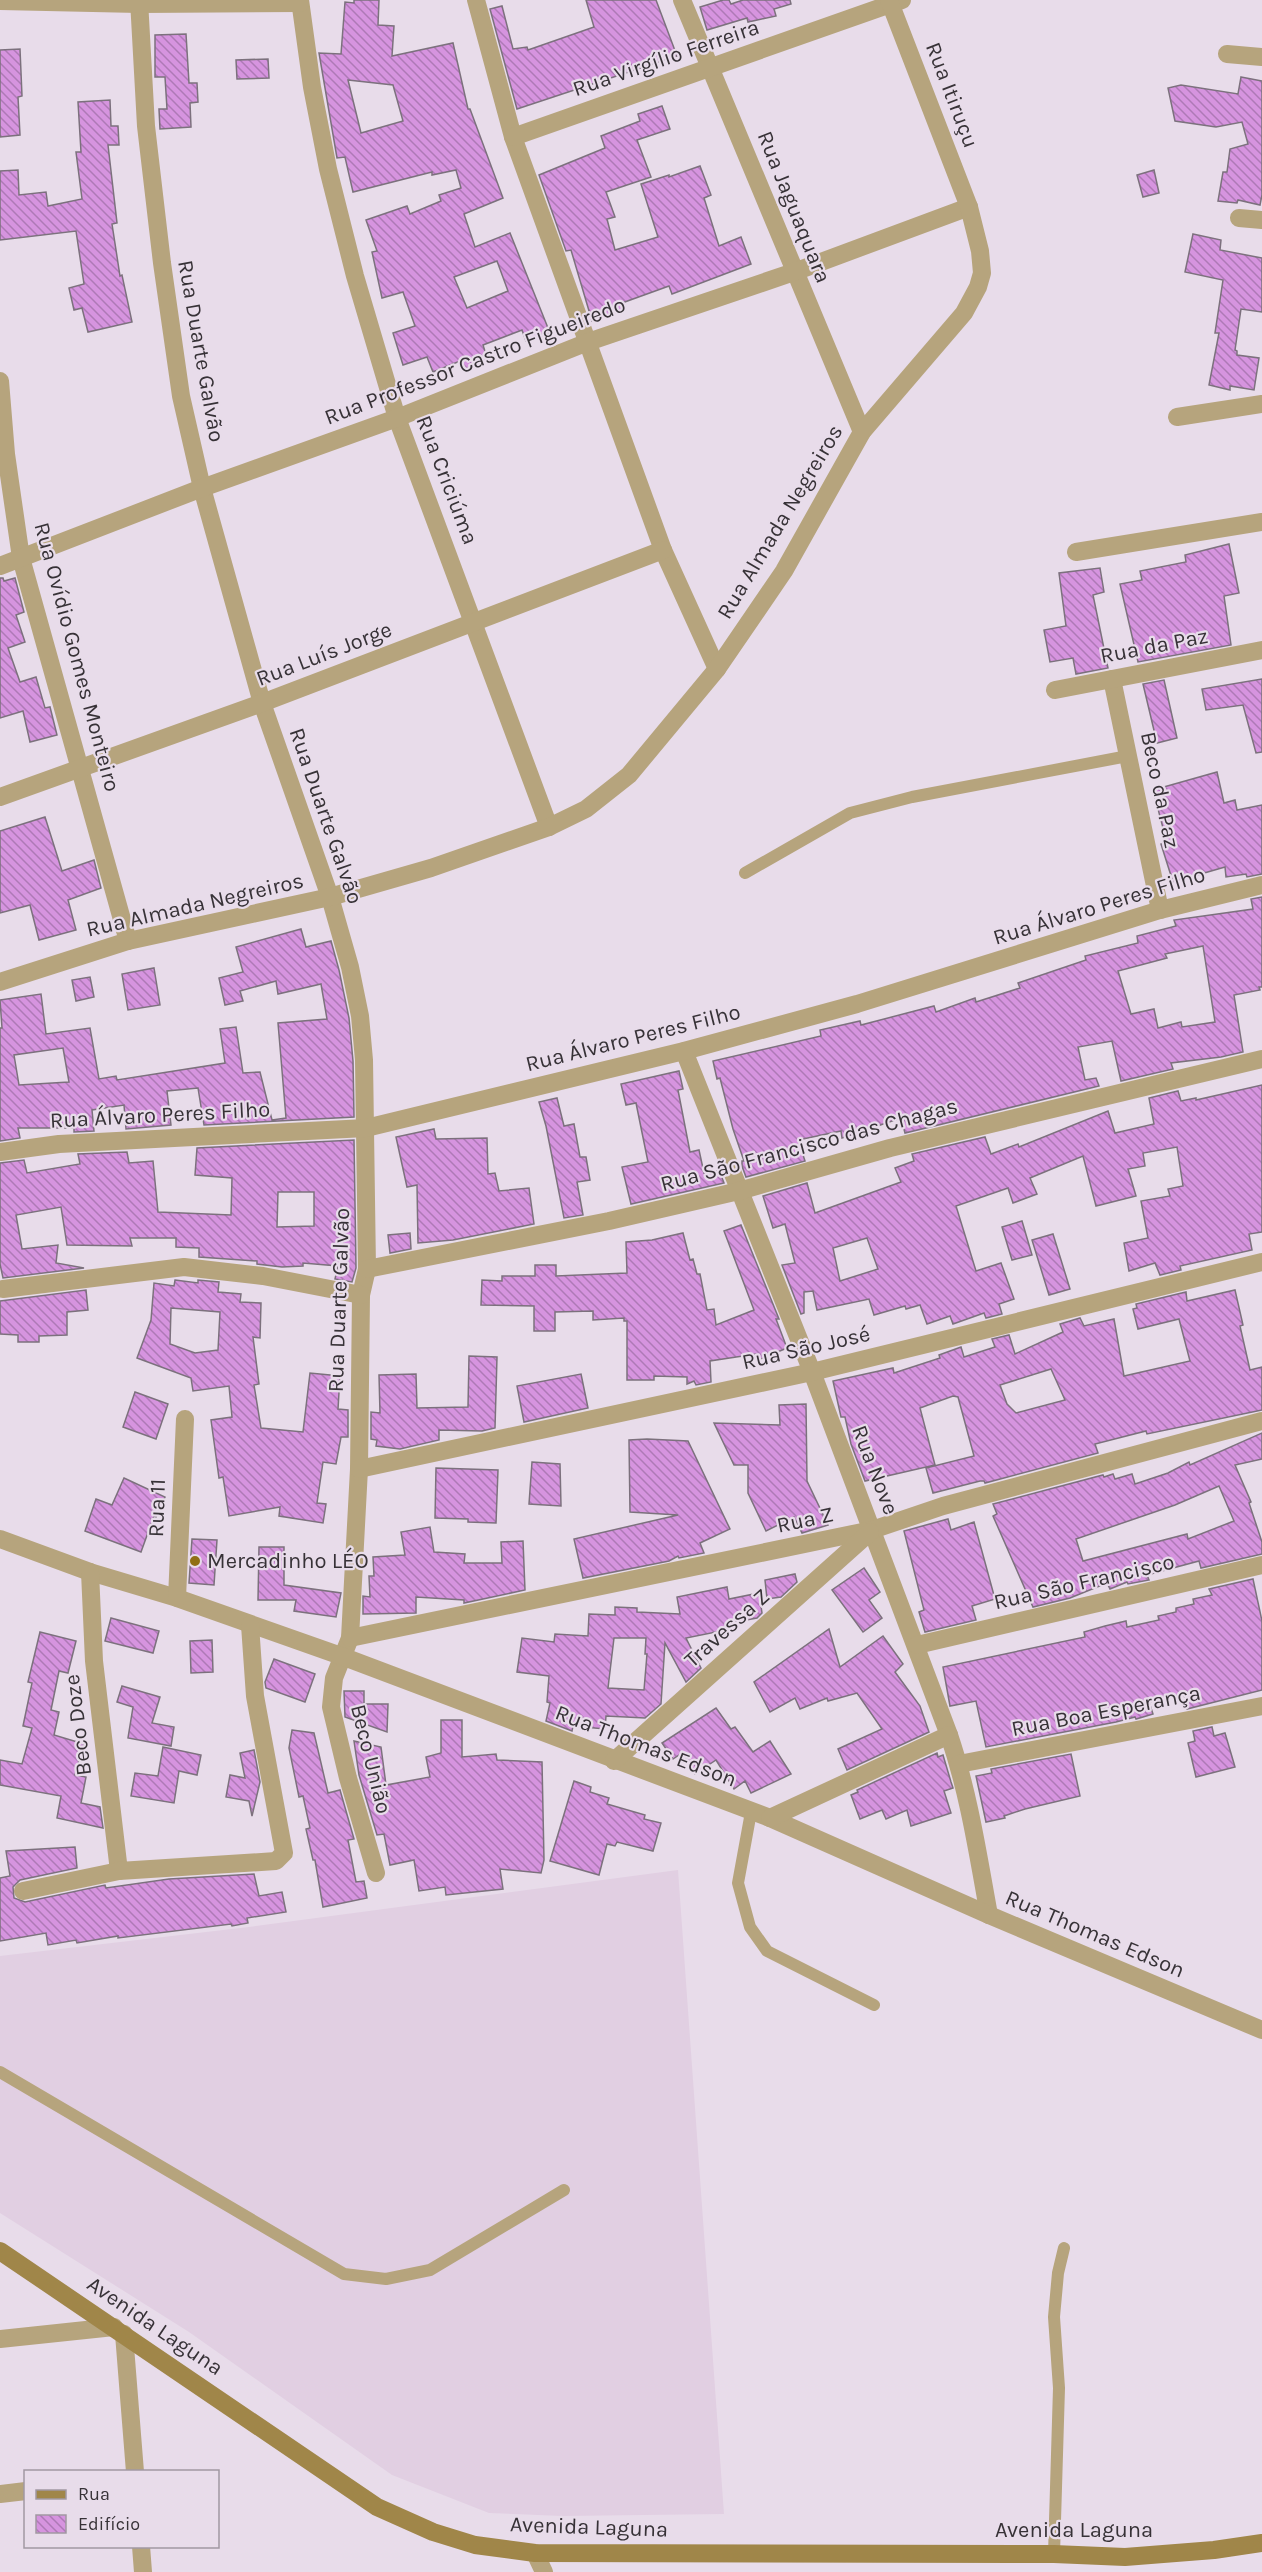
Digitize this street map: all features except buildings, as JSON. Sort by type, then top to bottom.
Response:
[{"type":"main road","name":"Avenida Laguna","points":[[0,2251],[377,2507],[433,2532],[475,2545],[535,2553],[1054,2554],[1125,2557],[1214,2550],[1262,2543]]},
{"type":"street","points":[[476,0],[513,136],[663,550],[717,669]]},
{"type":"street","name":"Rua Jaguaquara","points":[[682,0],[862,432]]},
{"type":"street","points":[[0,1],[300,2]]},
{"type":"street","name":"Rua Duarte Galvão","points":[[139,2],[146,126],[162,263],[182,396],[202,488],[262,703],[330,897],[350,967],[360,1016],[366,1128],[367,1269],[361,1295],[359,1469],[350,1638],[344,1657]]},
{"type":"street","name":"Rua Criciúma","points":[[300,2],[312,87],[328,169],[355,276],[398,418],[549,827]]},
{"type":"street","name":"Rua Virgílio Ferreira","points":[[513,136],[894,2]]},
{"type":"street","name":"Rua Itiruçu","points":[[894,2],[969,207]]},
{"type":"street","points":[[1227,54],[1262,57]]},
{"type":"street","name":"Rua Professor Castro Figueiredo","points":[[0,566],[202,488],[398,418],[588,342],[794,272],[969,207]]},
{"type":"street","name":"Rua Almada Negreiros","points":[[0,982],[129,941],[330,897],[431,868],[549,827],[586,808],[629,775],[717,669],[784,571],[862,432],[964,313],[978,287],[982,273],[980,251],[969,207]]},
{"type":"street","points":[[1239,218],[1262,220]]},
{"type":"street","name":"Rua Ovídio Gomes Monteiro","points":[[0,381],[6,454],[21,558],[129,941]]},
{"type":"street","points":[[1177,417],[1262,404]]},
{"type":"street","points":[[1076,552],[1262,522]]},
{"type":"street","name":"Rua Luís Jorge","points":[[0,797],[262,703],[663,550]]},
{"type":"street","name":"Rua da Paz","points":[[1055,690],[1262,650]]},
{"type":"street","name":"Beco da Paz","points":[[1112,679],[1160,910]]},
{"type":"street","name":"Rua Álvaro Peres Filho","points":[[0,1152],[95,1141],[366,1128],[684,1051],[857,1004],[1160,910],[1262,885]]},
{"type":"street","name":"Rua Nove","points":[[684,1051],[812,1372],[950,1736],[974,1830],[989,1915]]},
{"type":"street","name":"Rua São Francisco das Chagas","points":[[367,1269],[587,1226],[739,1191],[901,1145],[1262,1059]]},
{"type":"street","name":"Rua São José","points":[[359,1469],[812,1372],[1262,1262]]},
{"type":"street","points":[[3,1289],[184,1267],[263,1276],[361,1295]]},
{"type":"street","name":"Rua 11","points":[[177,1599],[185,1419]]},
{"type":"street","name":"Rua Z","points":[[350,1638],[872,1530],[943,1506],[1262,1421]]},
{"type":"street","name":"Travessa Z","points":[[614,1761],[872,1530]]},
{"type":"street","name":"Rua Thomas Edson","points":[[0,1539],[90,1572],[177,1599],[344,1657],[614,1761],[770,1818],[989,1915],[1262,2030]]},
{"type":"street","name":"Rua São Francisco","points":[[916,1644],[1262,1565]]},
{"type":"street","name":"Beco Doze","points":[[90,1572],[94,1661],[119,1871]]},
{"type":"street","points":[[23,1891],[119,1871],[276,1861],[284,1853],[255,1696],[250,1625]]},
{"type":"street","name":"Beco União","points":[[344,1657],[334,1678],[331,1707],[348,1778],[376,1873]]},
{"type":"street","name":"Rua Boa Esperança","points":[[959,1764],[1262,1706]]},
{"type":"street","points":[[770,1818],[950,1736]]},
{"type":"street","points":[[0,2339],[119,2330],[135,2470]]},
{"type":"street","points":[[0,2494],[24,2491]]},
{"type":"street","points":[[141,2548],[143,2572]]},
{"type":"street","points":[[535,2553],[544,2572]]},
{"type":"lane","points":[[745,873],[850,813],[912,797],[1128,756]]},
{"type":"lane","points":[[751,1812],[738,1884],[750,1927],[767,1951],[874,2005]]},
{"type":"lane","points":[[0,2072],[344,2274],[386,2279],[430,2270],[564,2190]]},
{"type":"lane","points":[[1054,2554],[1059,2388],[1054,2317],[1058,2273],[1064,2248]]},
{"type":"shaded area","points":[[678,1870],[724,2514],[562,2516],[489,2513],[392,2475],[189,2332],[0,2213],[0,1956],[249,1927]]},
{"type":"place","name":"Mercadinho LÉO","points":[[195,1561]]}]
